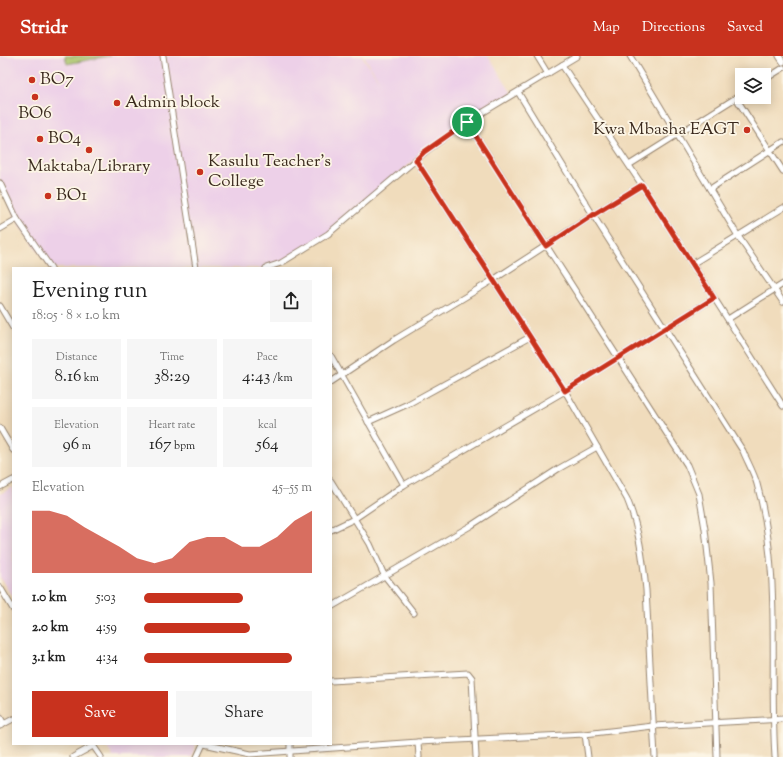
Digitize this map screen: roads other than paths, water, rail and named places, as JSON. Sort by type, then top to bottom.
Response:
[{"type":"street","points":[[163,56],[196,267]]},
{"type":"street","points":[[537,56],[548,74]]},
{"type":"street","points":[[271,267],[282,265],[328,234],[424,152],[467,122],[577,56]]},
{"type":"street","points":[[630,56],[738,236],[783,302]]},
{"type":"street","points":[[779,56],[783,62]]},
{"type":"street","points":[[562,65],[642,185],[783,406]]},
{"type":"street","points":[[771,76],[783,68]]},
{"type":"street","points":[[518,92],[593,215],[742,451],[757,483],[768,537],[773,591],[773,719],[775,757]]},
{"type":"street","points":[[629,165],[735,99]]},
{"type":"street","points":[[740,104],[783,172]]},
{"type":"street","points":[[467,122],[687,465],[699,494],[705,528],[711,583],[717,757]]},
{"type":"street","points":[[710,189],[783,142]]},
{"type":"street","points":[[416,160],[565,391],[598,447],[634,514],[644,563],[655,757]]},
{"type":"street","points":[[0,183],[17,219],[50,267]]},
{"type":"street","points":[[332,381],[394,340],[493,280],[642,185]]},
{"type":"street","points":[[692,264],[783,208]]},
{"type":"street","points":[[0,229],[17,219]]},
{"type":"street","points":[[728,319],[783,284]]},
{"type":"street","points":[[332,529],[354,518],[404,485],[565,391],[714,298]]},
{"type":"street","points":[[0,306],[12,326]]},
{"type":"street","points":[[368,422],[408,404],[530,337]]},
{"type":"street","points":[[332,358],[404,485]]},
{"type":"street","points":[[0,428],[12,448]]},
{"type":"street","points":[[332,606],[472,525],[558,469],[598,447]]},
{"type":"street","points":[[0,487],[12,481]]},
{"type":"street","points":[[332,483],[370,544],[384,575],[414,613]]},
{"type":"street","points":[[0,587],[12,607]]},
{"type":"street","points":[[332,681],[468,673],[472,678],[476,757]]},
{"type":"street","points":[[0,717],[2,725],[12,720]]},
{"type":"street","points":[[209,745],[250,754],[290,754],[418,742],[585,734],[653,726],[783,718]]},
{"type":"street","points":[[585,734],[588,757]]},
{"type":"street","points":[[418,742],[419,757]]},
{"type":"street","points":[[73,757],[92,745],[101,757]]},
{"type":"street","points":[[197,757],[203,745]]},
{"type":"place","name":"BO7","points":[[32,80]]},
{"type":"place","name":"BO6","points":[[35,97]]},
{"type":"place","name":"Admin block","points":[[117,103]]},
{"type":"place","name":"Kwa Mbasha EAGT","points":[[747,130]]},
{"type":"place","name":"BO4","points":[[40,139]]},
{"type":"place","name":"Maktaba/Library","points":[[89,150]]},
{"type":"place","name":"Kasulu Teacher's College","points":[[200,172]]},
{"type":"place","name":"BO1","points":[[48,196]]}]
